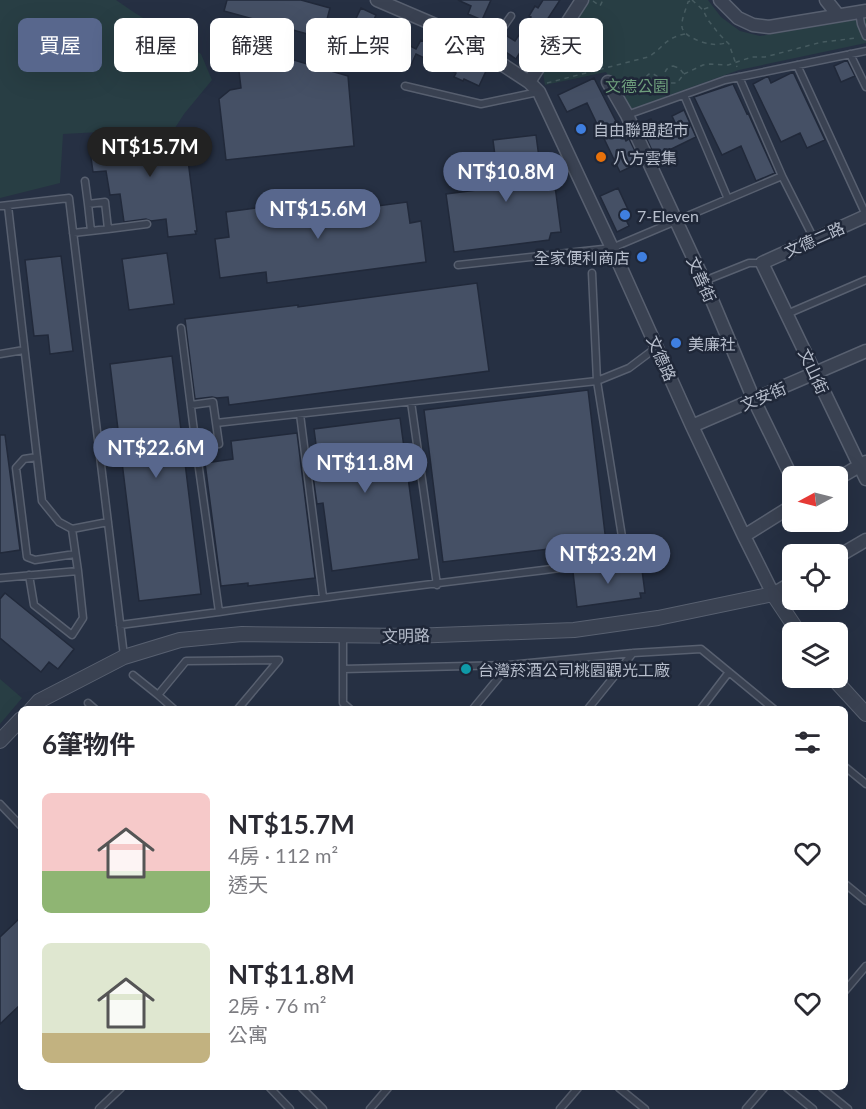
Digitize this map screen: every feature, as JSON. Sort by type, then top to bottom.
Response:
[{"type":"street","name":"文德路","points":[[377,0],[423,20]]},
{"type":"street","points":[[529,82],[582,0]]},
{"type":"street","points":[[826,0],[838,15]]},
{"type":"street","points":[[715,4],[726,8],[738,18],[753,25],[769,27],[862,11]]},
{"type":"street","name":"文德路","points":[[507,68],[529,82],[543,87],[692,426],[773,594],[792,622]]},
{"type":"street","name":"文善街","points":[[611,87],[627,116],[704,281],[754,400],[786,466]]},
{"type":"street","name":"文德二路","points":[[762,263],[866,215]]},
{"type":"street","name":"文山街","points":[[762,263],[815,373],[863,464],[866,480]]},
{"type":"street","name":"文安街","points":[[692,426],[866,351]]},
{"type":"street","points":[[848,473],[863,464]]},
{"type":"street","points":[[744,536],[782,512]]},
{"type":"street","points":[[848,551],[866,540]]},
{"type":"street","name":"文明路","points":[[35,706],[39,701],[124,657],[180,640],[242,634],[411,636],[574,630],[658,618],[773,594],[782,589]]},
{"type":"street","points":[[842,688],[866,714]]},
{"type":"street","points":[[0,741],[18,722]]},
{"type":"lane","points":[[862,11],[861,24],[866,36]]},
{"type":"lane","points":[[507,22],[511,16]]},
{"type":"lane","points":[[627,116],[684,94],[739,77],[866,51]]},
{"type":"lane","points":[[850,54],[866,87]]},
{"type":"lane","points":[[797,65],[866,215]]},
{"type":"lane","points":[[739,77],[782,176],[814,239]]},
{"type":"lane","points":[[405,86],[481,104],[543,87]]},
{"type":"lane","points":[[684,94],[728,199]]},
{"type":"lane","points":[[458,265],[612,248],[782,176]]},
{"type":"lane","points":[[85,181],[92,231]]},
{"type":"lane","points":[[108,522],[72,529],[59,522],[42,501],[4,206],[69,198],[73,233],[108,522],[124,657]]},
{"type":"lane","points":[[88,204],[105,202],[108,229]]},
{"type":"lane","points":[[73,233],[147,224]]},
{"type":"lane","points":[[704,281],[749,263],[762,263]]},
{"type":"lane","points":[[120,625],[616,561],[624,549],[597,381],[592,273]]},
{"type":"lane","points":[[787,314],[866,280]]},
{"type":"lane","points":[[181,328],[219,612]]},
{"type":"lane","points":[[216,423],[597,381],[629,368],[658,347]]},
{"type":"lane","points":[[0,354],[24,350]]},
{"type":"lane","points":[[190,405],[213,402],[219,444],[196,447]]},
{"type":"lane","points":[[411,402],[437,585]]},
{"type":"lane","points":[[300,414],[323,597]]},
{"type":"lane","points":[[37,457],[24,459],[16,468],[27,557],[35,560],[75,554]]},
{"type":"lane","points":[[29,575],[34,605],[72,635],[83,618],[72,529]]},
{"type":"lane","points":[[0,578],[78,571]]},
{"type":"lane","points":[[344,635],[343,703],[346,706]]},
{"type":"lane","points":[[344,669],[509,665],[701,649],[770,706]]},
{"type":"lane","points":[[590,706],[633,653]]},
{"type":"lane","points":[[158,695],[186,661],[279,660],[240,706]]},
{"type":"lane","points":[[475,706],[509,665]]},
{"type":"lane","points":[[703,706],[729,672]]},
{"type":"lane","points":[[133,675],[171,706]]},
{"type":"lane","points":[[88,703],[91,706]]},
{"type":"lane","points":[[848,769],[866,784]]},
{"type":"lane","points":[[0,804],[18,823]]},
{"type":"lane","points":[[848,887],[866,901]]},
{"type":"lane","points":[[848,987],[866,966]]},
{"type":"lane","points":[[99,1109],[119,1090]]},
{"type":"lane","points":[[272,1090],[290,1109]]},
{"type":"lane","points":[[304,1090],[323,1109]]},
{"type":"lane","points":[[370,1109],[386,1090]]},
{"type":"lane","points":[[560,1109],[576,1090]]},
{"type":"lane","points":[[621,1090],[645,1109]]},
{"type":"lane","points":[[746,1109],[762,1090]]},
{"type":"lane","points":[[789,1090],[813,1109]]},
{"type":"lane","points":[[824,1090],[848,1109]]},
{"type":"path","points":[[592,1],[600,6],[603,0]]},
{"type":"path","points":[[685,34],[682,22],[688,2],[692,0],[703,10],[708,20],[728,43],[739,77]]},
{"type":"path","points":[[703,10],[715,4]]},
{"type":"path","points":[[543,87],[648,57],[675,36],[685,34],[711,45],[728,43]]},
{"type":"path","points":[[611,87],[640,83],[648,74],[654,74],[671,83],[677,82],[684,74],[710,64],[728,64],[752,57],[780,54],[822,42],[858,38]]},
{"type":"path","points":[[666,80],[665,72],[671,66],[676,66],[684,74]]},
{"type":"green space","points":[[0,0],[116,0],[143,18],[114,18],[114,72],[198,72],[198,52],[201,54],[212,80],[175,128],[63,134],[60,183],[0,198]]},
{"type":"green space","name":"文德公園","points":[[589,0],[708,0],[721,17],[740,31],[760,36],[866,18],[866,43],[739,70],[628,110],[606,72],[545,85],[543,72],[603,72],[603,18],[577,18]]},
{"type":"green space","points":[[0,679],[22,698],[0,724]]},
{"type":"building","points":[[227,0],[301,0],[330,8],[327,18],[306,18],[306,34],[294,30],[294,18],[249,18],[224,11]]},
{"type":"building","points":[[458,0],[491,0],[483,18],[468,14],[471,6]]},
{"type":"building","points":[[543,0],[560,0],[548,18],[530,18],[529,16],[535,6],[538,8]]},
{"type":"building","points":[[361,8],[376,15],[375,18],[356,18]]},
{"type":"building","points":[[519,35],[519,54],[516,59],[507,53],[507,36],[515,41]]},
{"type":"building","points":[[421,40],[423,41],[423,57],[416,54],[411,65],[411,46],[416,49]]},
{"type":"building","points":[[294,60],[306,64],[306,72],[334,72],[348,76],[354,146],[226,160],[219,99],[230,90],[241,88],[239,72],[294,72]]},
{"type":"building","points":[[847,60],[855,76],[841,82],[834,66]]},
{"type":"building","points":[[454,72],[486,72],[479,86],[454,77],[456,73]]},
{"type":"building","points":[[793,72],[825,140],[807,148],[800,133],[781,142],[753,84],[768,76],[771,83]]},
{"type":"building","points":[[594,78],[626,141],[629,139],[635,151],[631,153],[637,164],[620,172],[587,103],[567,112],[558,95]]},
{"type":"building","points":[[733,84],[775,173],[756,181],[741,146],[722,155],[694,97]]},
{"type":"building","points":[[684,110],[696,137],[655,157],[640,124],[651,119],[660,138],[678,129],[672,116]]},
{"type":"building","points":[[184,129],[196,234],[168,237],[166,219],[124,222],[120,194],[110,195],[106,171],[93,172],[89,143]]},
{"type":"building","points":[[536,135],[543,188],[555,186],[561,232],[551,233],[549,240],[454,252],[446,194],[499,187],[493,140]]},
{"type":"building","points":[[618,188],[631,216],[625,218],[629,226],[617,232],[600,196]]},
{"type":"building","points":[[346,196],[347,210],[407,202],[410,223],[421,221],[426,262],[267,283],[266,272],[220,278],[215,239],[229,237],[226,212]]},
{"type":"building","points":[[167,253],[174,304],[129,310],[122,259]]},
{"type":"building","points":[[61,256],[73,351],[50,354],[48,335],[34,336],[25,260]]},
{"type":"building","points":[[477,283],[489,371],[229,405],[228,397],[195,399],[185,319],[298,305],[298,307]]},
{"type":"building","points":[[172,356],[201,594],[139,601],[110,364]]},
{"type":"building","points":[[588,390],[606,542],[443,562],[424,410]]},
{"type":"building","points":[[400,418],[419,559],[332,571],[323,503],[317,504],[311,462],[318,460],[314,429]]},
{"type":"building","points":[[297,433],[315,578],[248,586],[248,583],[221,586],[205,463],[233,459],[231,441]]},
{"type":"building","points":[[0,435],[5,435],[20,550],[0,553]]},
{"type":"building","points":[[636,563],[637,570],[642,570],[645,593],[640,593],[641,598],[577,607],[573,572]]},
{"type":"building","points":[[5,593],[74,649],[58,669],[49,662],[41,672],[0,638],[0,599]]},
{"type":"building","points":[[18,920],[18,1007],[0,1024],[0,937]]},
{"type":"place","name":"自由聯盟超市","points":[[581,129]]},
{"type":"place","name":"八方雲集","points":[[601,157]]},
{"type":"place","name":"7-Eleven","points":[[625,215]]},
{"type":"place","name":"全家便利商店","points":[[642,257]]},
{"type":"place","name":"美廉社","points":[[676,343]]},
{"type":"place","name":"台灣菸酒公司桃園觀光工廠","points":[[466,669]]}]
